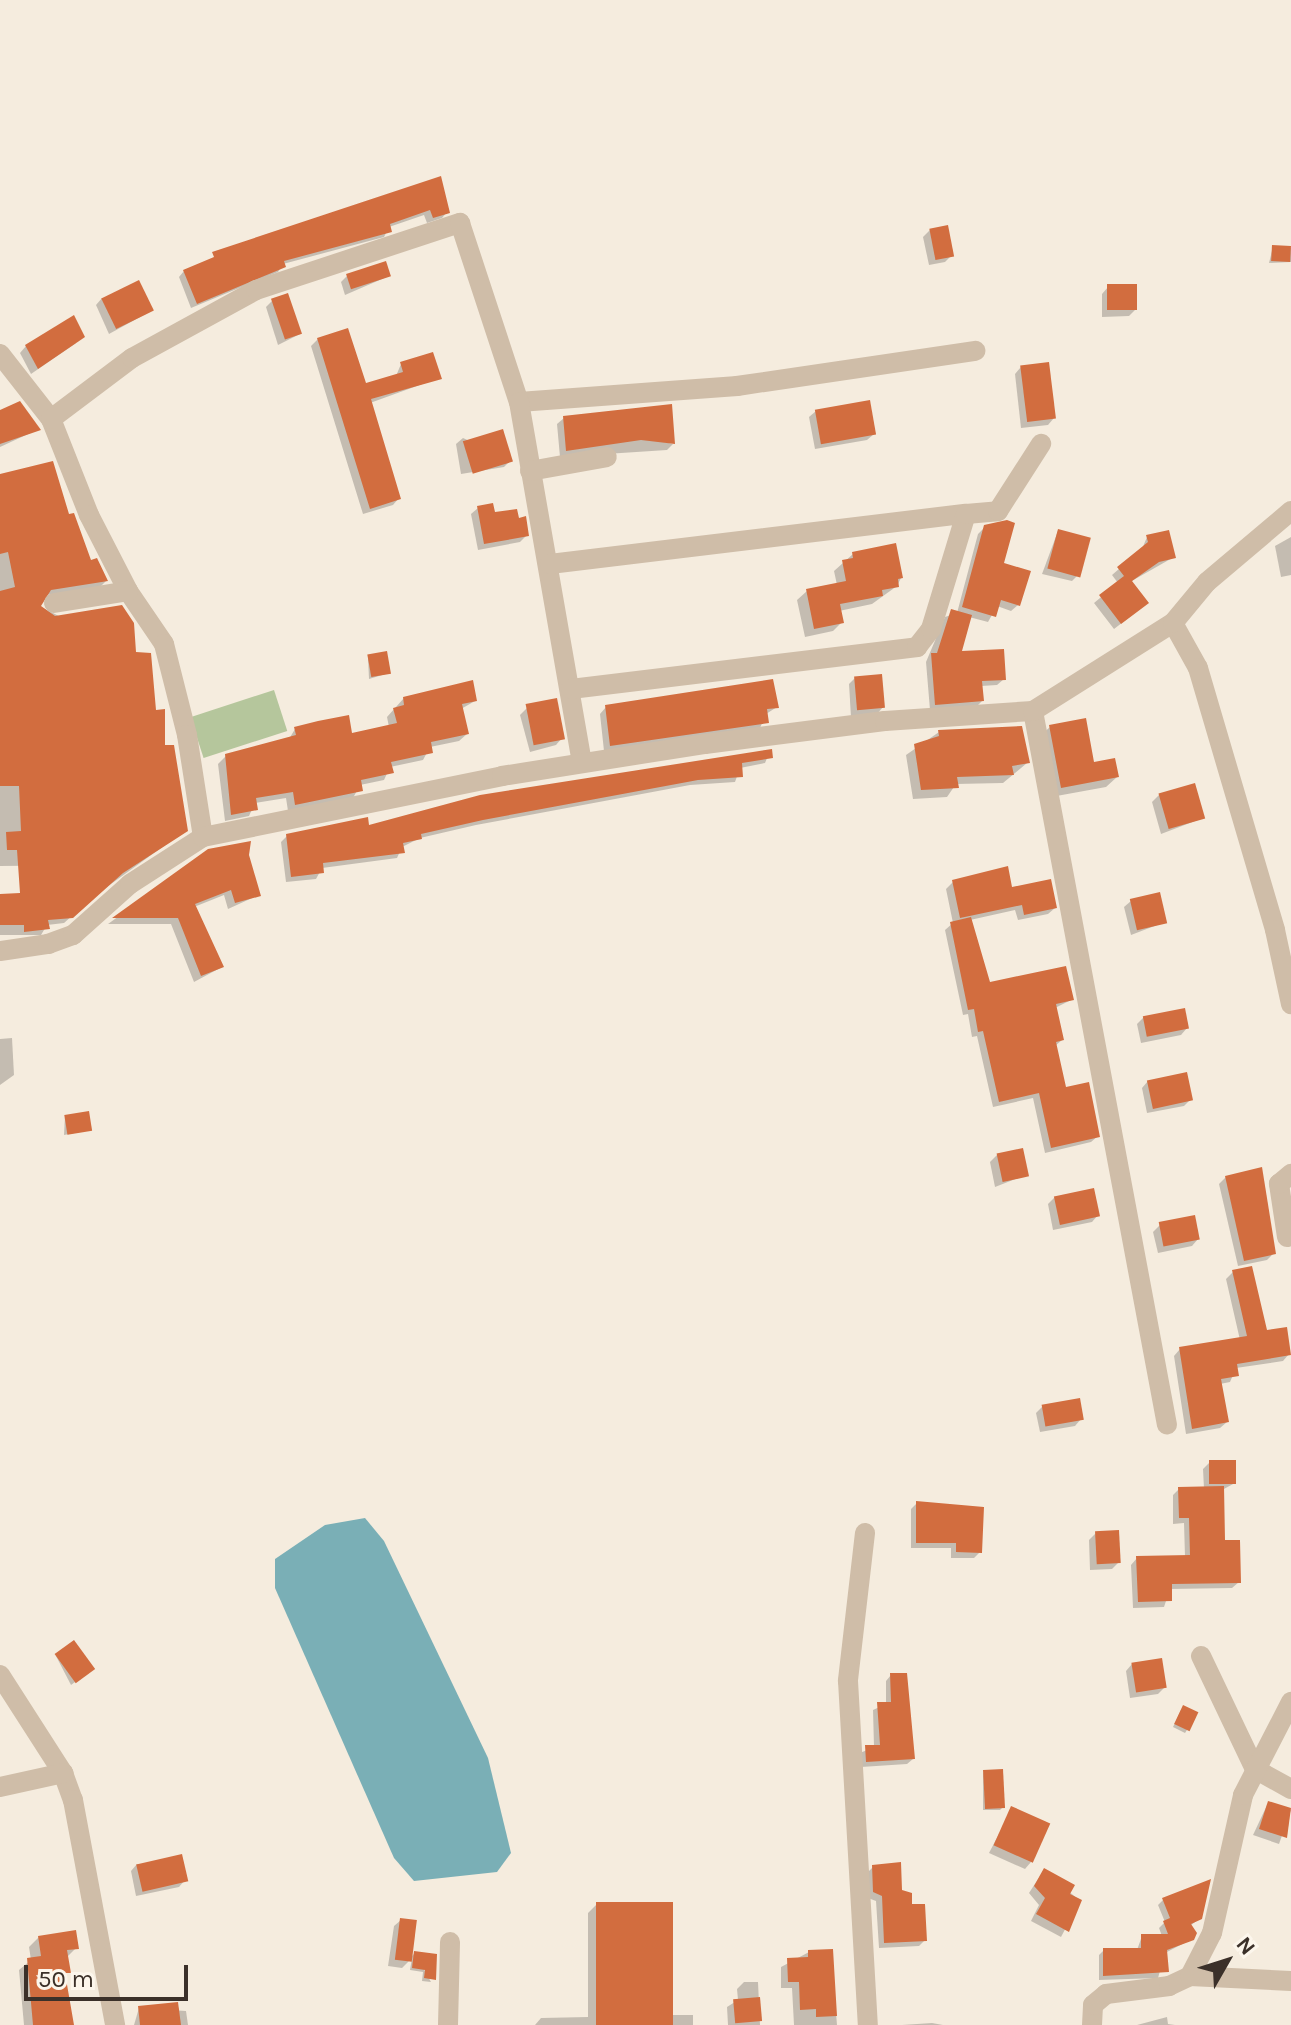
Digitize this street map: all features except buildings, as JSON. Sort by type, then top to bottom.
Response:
[{"type":"street","points":[[51,419],[132,358],[256,290],[460,223],[519,402],[550,564],[582,763]]},
{"type":"street","points":[[519,402],[737,386],[975,351]]},
{"type":"street","points":[[0,354],[51,419],[89,515],[128,591],[164,644],[187,735],[203,837]]},
{"type":"street","points":[[550,564],[998,511],[1041,444]]},
{"type":"street","points":[[530,471],[607,457]]},
{"type":"street","points":[[0,951],[48,944],[73,935],[130,884],[203,837],[582,763],[885,721],[1033,711],[1173,623],[1207,582],[1291,511]]},
{"type":"street","points":[[571,689],[917,647],[931,629],[966,514]]},
{"type":"street","points":[[54,603],[128,591]]},
{"type":"street","points":[[1173,623],[1198,668],[1275,930],[1291,1004]]},
{"type":"street","points":[[1033,711],[1167,1425]]},
{"type":"street","points":[[1287,1237],[1279,1184],[1291,1174]]},
{"type":"street","points":[[865,1533],[848,1681],[868,2025]]},
{"type":"street","points":[[1201,1656],[1255,1769],[1291,1789]]},
{"type":"street","points":[[0,1675],[63,1773],[86,1863],[115,2025]]},
{"type":"street","points":[[1190,1976],[1212,1933],[1243,1795],[1291,1702]]},
{"type":"street","points":[[0,1787],[63,1773]]},
{"type":"street","points":[[448,2025],[450,1942]]},
{"type":"street","points":[[1092,2025],[1093,2005],[1106,1994],[1169,1986],[1190,1976],[1291,1981]]},
{"type":"green space","points":[[274,690],[287,731],[204,758],[190,717]]},
{"type":"water","points":[[365,1518],[384,1541],[488,1758],[511,1853],[497,1872],[414,1881],[394,1858],[275,1588],[275,1559],[325,1525]]}]
